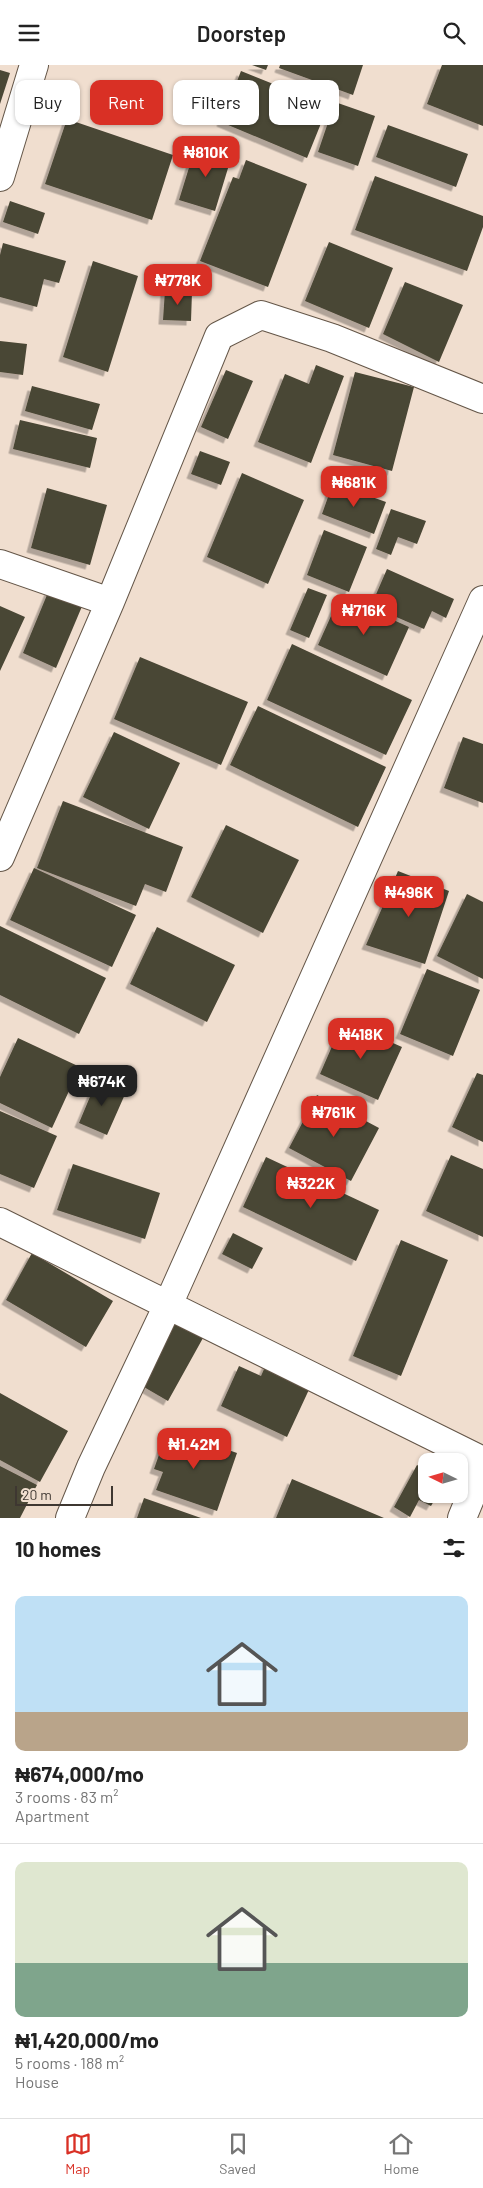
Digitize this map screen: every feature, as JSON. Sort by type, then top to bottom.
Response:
[{"type":"street","points":[[0,177],[34,65]]},
{"type":"street","points":[[0,857],[110,602],[219,336],[261,315],[332,338],[482,392]]},
{"type":"street","points":[[0,564],[110,602]]},
{"type":"street","points":[[70,1518],[91,1467],[168,1305],[483,600]]},
{"type":"street","points":[[0,1221],[483,1461]]},
{"type":"street","points":[[462,1518],[483,1467]]},
{"type":"building","points":[[252,65],[268,65],[266,70]]},
{"type":"building","points":[[280,65],[363,65],[353,95],[339,90],[339,80],[312,80],[279,68]]},
{"type":"building","points":[[442,65],[483,65],[483,126],[427,104]]},
{"type":"building","points":[[0,70],[10,73],[0,104]]},
{"type":"building","points":[[241,71],[269,82],[269,125],[320,125],[307,158],[228,125],[259,125],[259,80],[237,80]]},
{"type":"building","points":[[339,103],[375,116],[358,166],[318,152],[327,125],[339,125]]},
{"type":"building","points":[[80,123],[173,155],[152,220],[45,184],[65,125],[80,125]]},
{"type":"building","points":[[388,125],[468,154],[456,187],[376,157]]},
{"type":"building","points":[[196,145],[232,155],[215,211],[179,200]]},
{"type":"building","points":[[246,160],[307,184],[268,287],[200,261],[233,177],[239,179]]},
{"type":"building","points":[[375,176],[483,216],[483,227],[467,271],[355,230]]},
{"type":"building","points":[[10,201],[45,213],[38,234],[3,222]]},
{"type":"building","points":[[329,242],[393,268],[369,328],[305,301]]},
{"type":"building","points":[[3,243],[66,261],[59,283],[44,279],[37,307],[0,297],[0,255]]},
{"type":"building","points":[[93,261],[138,276],[108,372],[63,357]]},
{"type":"building","points":[[405,282],[463,305],[439,362],[383,334]]},
{"type":"building","points":[[165,290],[192,292],[191,321],[163,320]]},
{"type":"building","points":[[0,341],[27,344],[23,375],[0,372]]},
{"type":"building","points":[[316,365],[344,376],[311,463],[258,442],[285,374],[309,384]]},
{"type":"building","points":[[226,370],[253,381],[228,439],[201,427]]},
{"type":"building","points":[[355,372],[414,387],[392,471],[333,455]]},
{"type":"building","points":[[32,386],[100,404],[92,430],[25,411]]},
{"type":"building","points":[[20,420],[97,438],[90,468],[13,449]]},
{"type":"building","points":[[200,451],[230,462],[221,485],[191,474]]},
{"type":"building","points":[[242,473],[304,500],[268,584],[207,557]]},
{"type":"building","points":[[333,483],[386,502],[374,534],[322,514]]},
{"type":"building","points":[[47,488],[107,505],[90,565],[31,548]]},
{"type":"building","points":[[391,509],[426,521],[417,544],[398,537],[391,555],[376,549]]},
{"type":"building","points":[[324,530],[367,547],[349,592],[307,575]]},
{"type":"building","points":[[387,569],[454,599],[446,618],[432,611],[424,629],[371,606]]},
{"type":"building","points":[[308,588],[327,595],[309,638],[290,630]]},
{"type":"building","points":[[49,590],[83,604],[56,668],[23,653]]},
{"type":"building","points":[[340,596],[409,627],[387,676],[318,645]]},
{"type":"building","points":[[0,606],[25,617],[0,671]]},
{"type":"building","points":[[292,644],[412,700],[386,755],[267,700]]},
{"type":"building","points":[[140,657],[248,702],[221,765],[114,719]]},
{"type":"building","points":[[258,706],[386,767],[358,827],[230,765]]},
{"type":"building","points":[[114,732],[180,763],[149,829],[83,797]]},
{"type":"building","points":[[463,737],[483,744],[483,803],[444,788]]},
{"type":"building","points":[[63,801],[183,847],[166,892],[145,884],[136,906],[37,868]]},
{"type":"building","points":[[226,825],[299,860],[263,933],[191,897]]},
{"type":"building","points":[[34,868],[136,915],[112,967],[10,920]]},
{"type":"building","points":[[398,871],[449,891],[425,964],[366,945]]},
{"type":"building","points":[[467,894],[483,902],[483,979],[437,956]]},
{"type":"building","points":[[0,926],[106,978],[79,1034],[0,995]]},
{"type":"building","points":[[157,927],[235,965],[207,1022],[130,984]]},
{"type":"building","points":[[427,969],[480,990],[453,1056],[400,1034]]},
{"type":"building","points":[[343,1021],[402,1047],[378,1100],[320,1074]]},
{"type":"building","points":[[18,1038],[80,1067],[52,1128],[0,1103],[0,1077]]},
{"type":"building","points":[[477,1073],[483,1075],[483,1142],[452,1127]]},
{"type":"building","points":[[97,1080],[126,1092],[107,1135],[79,1123]]},
{"type":"building","points":[[317,1095],[379,1128],[351,1181],[289,1148]]},
{"type":"building","points":[[0,1111],[57,1136],[34,1188],[0,1174]]},
{"type":"building","points":[[451,1155],[483,1169],[483,1237],[426,1211]]},
{"type":"building","points":[[266,1157],[379,1210],[356,1261],[243,1207]]},
{"type":"building","points":[[73,1164],[160,1193],[145,1239],[57,1210]]},
{"type":"building","points":[[233,1233],[263,1248],[252,1269],[222,1254]]},
{"type":"building","points":[[401,1240],[448,1260],[401,1376],[353,1356]]},
{"type":"building","points":[[32,1253],[113,1301],[86,1347],[6,1300]]},
{"type":"building","points":[[172,1320],[203,1338],[168,1401],[137,1383]]},
{"type":"building","points":[[268,1360],[313,1381],[287,1437],[221,1406],[239,1366],[261,1376]]},
{"type":"building","points":[[0,1393],[68,1431],[40,1482],[0,1460]]},
{"type":"building","points":[[168,1429],[237,1453],[217,1511],[156,1490],[163,1472],[154,1469]]},
{"type":"building","points":[[0,1466],[37,1485],[20,1518],[0,1518]]},
{"type":"building","points":[[418,1466],[418,1502],[410,1517],[394,1507]]},
{"type":"building","points":[[292,1479],[384,1518],[276,1518]]},
{"type":"building","points":[[144,1498],[201,1518],[137,1518]]}]
